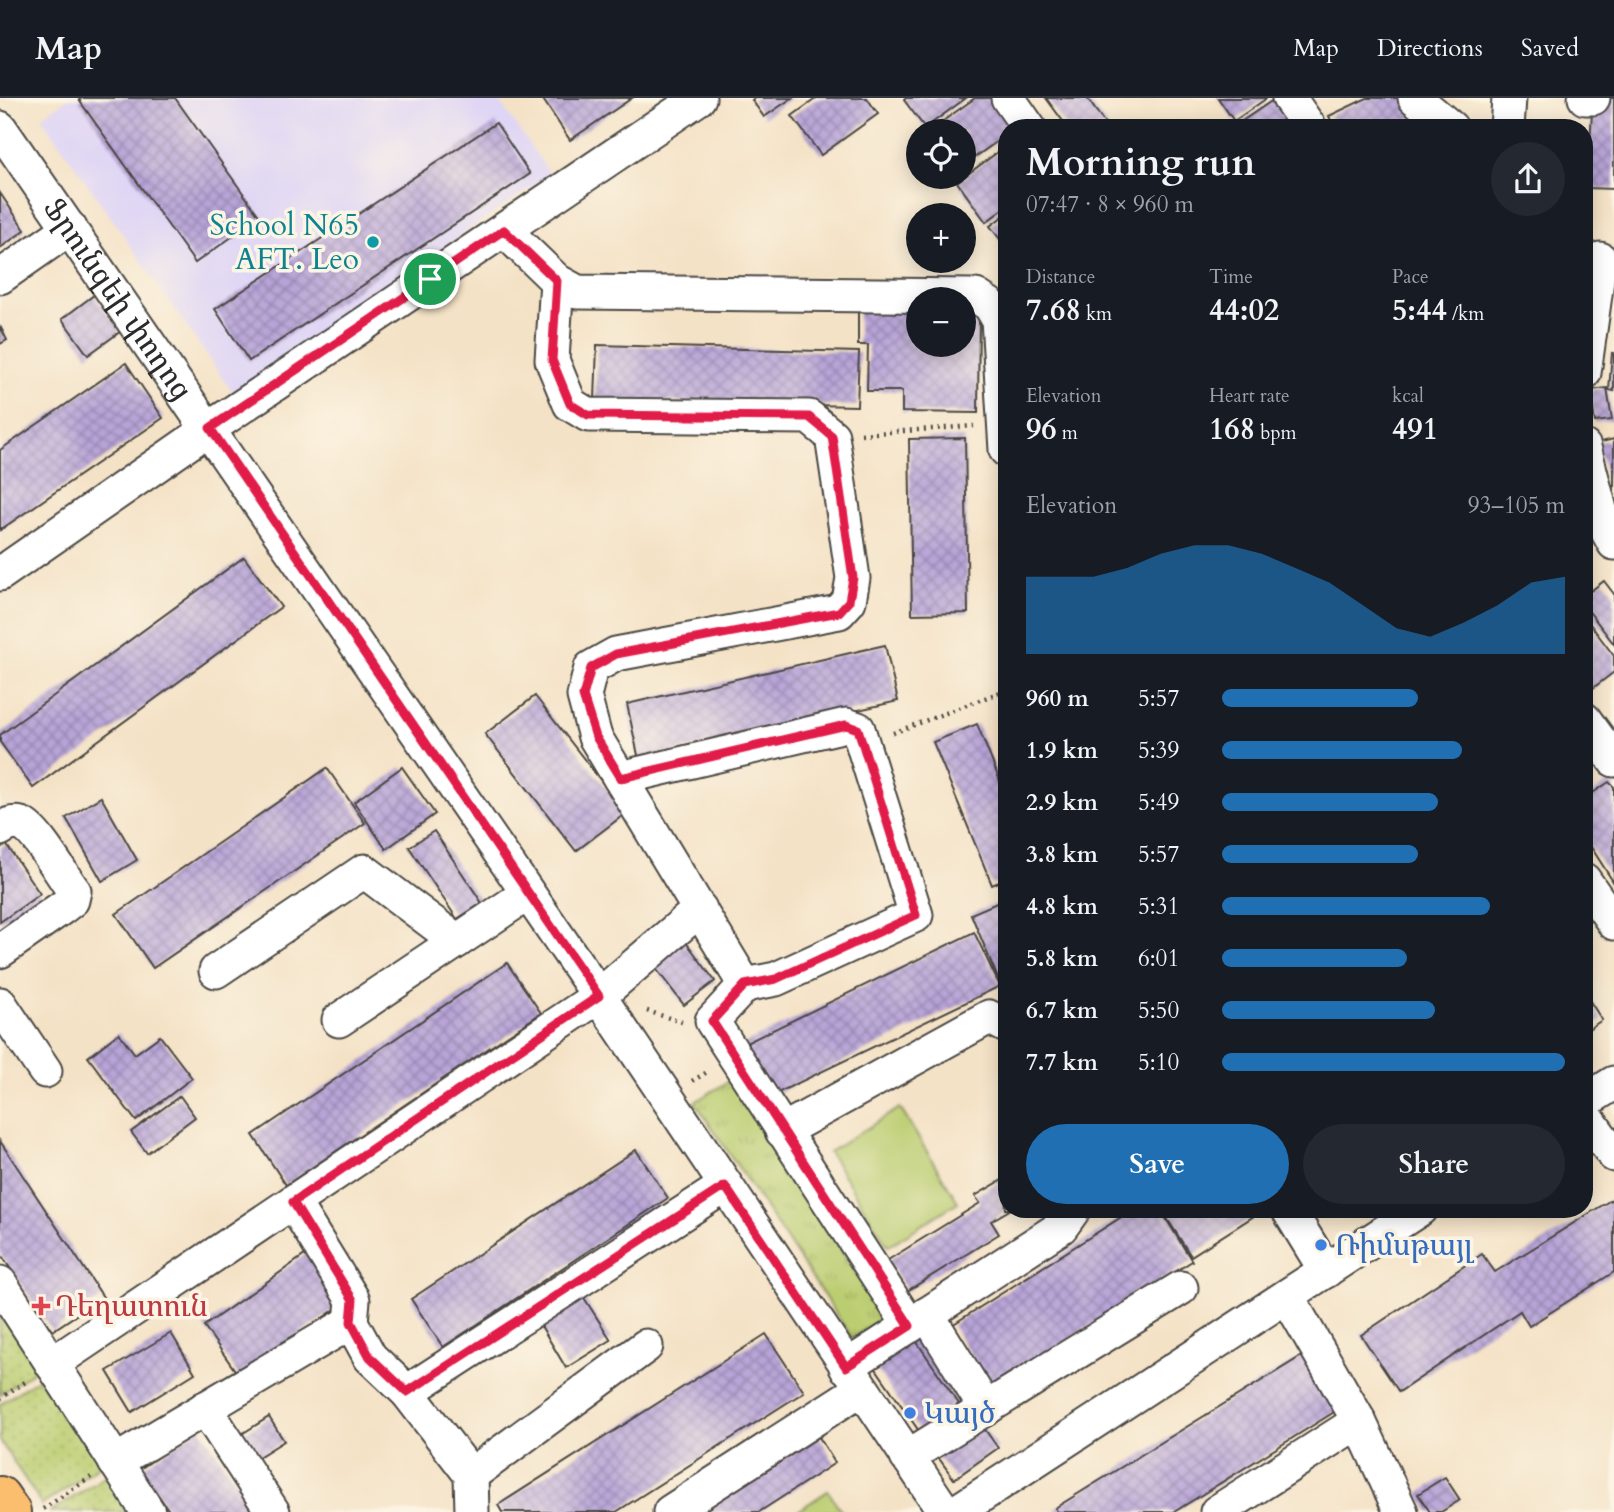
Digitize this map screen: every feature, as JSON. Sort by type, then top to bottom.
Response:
[{"type":"main road","points":[[0,1496],[11,1512]]},
{"type":"street","points":[[0,574],[210,428],[699,98]]},
{"type":"street","points":[[1009,98],[1023,119]]},
{"type":"street","points":[[1289,98],[1304,119]]},
{"type":"street","points":[[1415,98],[1440,119]]},
{"type":"street","points":[[1508,119],[1509,98]]},
{"type":"street","points":[[1585,98],[1593,99]]},
{"type":"street","name":"Ֆրունզեի փողոց","points":[[0,128],[210,428],[599,996],[945,1512]]},
{"type":"street","points":[[0,276],[70,228]]},
{"type":"street","points":[[504,230],[557,281],[577,292],[976,296],[989,305],[998,319]]},
{"type":"street","points":[[1593,304],[1599,258]]},
{"type":"street","points":[[557,281],[552,360],[570,404],[588,415],[809,417],[832,436],[853,578],[849,601],[839,612],[616,654],[591,668],[583,696],[596,737],[745,985]]},
{"type":"street","points":[[1593,482],[1604,525],[1614,543]]},
{"type":"street","points":[[621,778],[846,725],[858,729],[916,915],[776,979],[745,985],[712,1021],[782,1132],[986,1409]]},
{"type":"street","points":[[1593,731],[1614,760]]},
{"type":"street","points":[[1593,758],[1614,770]]},
{"type":"street","points":[[0,829],[7,824],[21,824],[31,832],[74,891],[74,895],[63,907],[0,951]]},
{"type":"street","points":[[216,971],[364,872],[457,941]]},
{"type":"street","points":[[1593,893],[1614,923]]},
{"type":"street","points":[[339,1020],[527,894]]},
{"type":"street","points":[[52,1364],[599,996],[700,909]]},
{"type":"street","points":[[0,1004],[45,1071]]},
{"type":"street","points":[[782,1132],[989,1017],[998,1022]]},
{"type":"street","points":[[1593,1096],[1614,1083]]},
{"type":"street","points":[[1593,1126],[1614,1155]]},
{"type":"street","points":[[407,1392],[725,1186]]},
{"type":"street","points":[[293,1202],[353,1300],[351,1322],[370,1357],[407,1392],[471,1475],[472,1512]]},
{"type":"street","points":[[670,1512],[854,1378],[918,1320],[1061,1227],[1068,1218]]},
{"type":"street","points":[[1294,1218],[1326,1271]]},
{"type":"street","points":[[956,1512],[1406,1218]]},
{"type":"street","points":[[0,1283],[148,1512]]},
{"type":"street","points":[[907,1457],[1181,1288]]},
{"type":"street","points":[[1287,1296],[1359,1420],[1401,1512]]},
{"type":"street","points":[[116,1462],[351,1322]]},
{"type":"street","points":[[471,1475],[646,1346]]},
{"type":"street","points":[[205,1408],[272,1512]]},
{"type":"street","points":[[1217,1512],[1359,1420]]},
{"type":"path","points":[[832,436],[998,437]]},
{"type":"path","points":[[864,744],[998,693]]},
{"type":"path","points":[[599,996],[726,1044],[666,1097]]},
{"type":"path","points":[[38,1512],[116,1462]]},
{"type":"shaded area","points":[[69,98],[497,98],[550,174],[233,393],[41,117]]},
{"type":"green space","points":[[732,1079],[884,1317],[852,1338],[695,1102]]},
{"type":"green space","points":[[900,1108],[958,1202],[888,1246],[829,1152]]},
{"type":"green space","points":[[0,1299],[43,1365],[0,1394]]},
{"type":"green space","points":[[48,1372],[107,1461],[42,1505],[0,1441],[0,1404]]},
{"type":"green space","points":[[112,1472],[138,1512],[51,1512]]},
{"type":"green space","points":[[828,1491],[842,1512],[796,1512]]},
{"type":"building","points":[[175,98],[260,217],[195,263],[79,100]]},
{"type":"building","points":[[542,98],[632,98],[570,140]]},
{"type":"building","points":[[792,98],[764,117],[752,100]]},
{"type":"building","points":[[817,98],[867,98],[878,114],[821,155],[792,116]]},
{"type":"building","points":[[966,98],[937,119],[918,119],[904,100]]},
{"type":"building","points":[[975,98],[992,98],[1007,119],[998,119],[998,141],[976,156],[976,119],[946,119]]},
{"type":"building","points":[[1046,98],[1087,98],[1102,119],[1061,119]]},
{"type":"building","points":[[1218,98],[1267,98],[1237,119],[1233,119]]},
{"type":"building","points":[[1367,98],[1403,98],[1412,117],[1330,119],[1329,116]]},
{"type":"building","points":[[1593,98],[1614,98],[1614,189],[1593,188]]},
{"type":"building","points":[[1273,100],[1286,119],[1245,119]]},
{"type":"building","name":"School N65 AFT. Leo","points":[[496,123],[530,174],[249,361],[215,309]]},
{"type":"building","points":[[998,152],[998,213],[986,222],[976,208],[976,203],[972,203],[962,189],[976,189],[976,168]]},
{"type":"building","points":[[0,193],[25,230],[0,248]]},
{"type":"building","points":[[998,220],[998,236],[990,226]]},
{"type":"building","points":[[94,295],[121,331],[88,355],[62,319]]},
{"type":"building","points":[[858,308],[906,309],[906,357],[976,357],[976,309],[979,309],[978,413],[902,412],[902,391],[867,391],[868,345],[858,345]]},
{"type":"building","points":[[0,326],[7,340],[0,344]]},
{"type":"building","points":[[597,345],[859,352],[857,406],[595,400]]},
{"type":"building","points":[[1614,353],[1614,391],[1609,390]]},
{"type":"building","points":[[126,363],[163,418],[0,530],[0,450]]},
{"type":"building","points":[[1607,388],[1612,420],[1595,422],[1593,390]]},
{"type":"building","points":[[965,438],[968,613],[912,614],[909,439]]},
{"type":"building","points":[[1614,439],[1614,501],[1597,443]]},
{"type":"building","points":[[244,557],[281,607],[33,788],[0,742],[0,735]]},
{"type":"building","points":[[1604,581],[1614,594],[1614,644],[1593,617],[1593,589]]},
{"type":"building","points":[[1593,628],[1614,656],[1614,672],[1593,688]]},
{"type":"building","points":[[885,645],[898,701],[639,760],[627,704]]},
{"type":"building","points":[[535,696],[626,813],[576,851],[485,734]]},
{"type":"building","points":[[977,724],[998,776],[998,882],[992,885],[933,742]]},
{"type":"building","points":[[402,767],[435,814],[386,849],[354,802]]},
{"type":"building","points":[[327,768],[365,823],[153,968],[116,914]]},
{"type":"building","points":[[1609,782],[1614,787],[1614,883],[1593,850],[1593,793]]},
{"type":"building","points":[[101,797],[137,860],[102,881],[66,818]]},
{"type":"building","points":[[434,831],[482,903],[457,919],[409,847]]},
{"type":"building","points":[[6,844],[40,894],[0,922],[0,848]]},
{"type":"building","points":[[998,902],[998,979],[971,914]]},
{"type":"building","points":[[974,932],[998,982],[998,987],[767,1098],[742,1045]]},
{"type":"building","points":[[686,942],[715,981],[684,1005],[654,966]]},
{"type":"building","points":[[507,963],[541,1013],[286,1185],[253,1135]]},
{"type":"building","points":[[1593,1006],[1602,1020],[1593,1026]]},
{"type":"building","points":[[119,1033],[135,1054],[160,1036],[192,1078],[136,1121],[88,1057]]},
{"type":"building","points":[[180,1096],[195,1117],[147,1153],[131,1132]]},
{"type":"building","points":[[0,1141],[103,1297],[52,1331],[0,1253]]},
{"type":"building","points":[[636,1150],[668,1198],[443,1347],[411,1299]]},
{"type":"building","points":[[998,1183],[998,1217],[991,1221],[999,1234],[907,1291],[888,1260],[980,1203],[975,1196]]},
{"type":"building","points":[[1614,1198],[1614,1272],[1529,1326],[1520,1311],[1399,1392],[1361,1335],[1482,1254],[1495,1272],[1582,1218],[1593,1218],[1593,1211]]},
{"type":"building","points":[[1120,1218],[1166,1218],[1192,1261],[992,1389],[952,1325]]},
{"type":"building","points":[[1167,1218],[1251,1218],[1191,1256]]},
{"type":"building","points":[[312,1250],[347,1301],[239,1376],[204,1326]]},
{"type":"building","points":[[581,1293],[611,1340],[566,1368],[537,1319]]},
{"type":"building","points":[[910,1332],[959,1404],[919,1431],[870,1360]]},
{"type":"building","points":[[171,1333],[195,1373],[132,1412],[107,1371]]},
{"type":"building","points":[[766,1334],[804,1392],[616,1512],[502,1512],[498,1505]]},
{"type":"building","points":[[1305,1354],[1339,1409],[1174,1512],[1058,1512],[1055,1508]]},
{"type":"building","points":[[269,1417],[284,1441],[247,1464],[232,1440]]},
{"type":"building","points":[[979,1421],[998,1448],[954,1479],[935,1453]]},
{"type":"building","points":[[200,1428],[257,1512],[170,1512],[140,1469]]},
{"type":"building","points":[[819,1437],[835,1463],[759,1512],[702,1512]]},
{"type":"building","points":[[1445,1477],[1460,1500],[1441,1512],[1430,1512],[1418,1494]]},
{"type":"place","name":"School N65 AFT. Leo","points":[[373,242]]},
{"type":"place","name":"Ռիմսթայլ","points":[[1321,1245]]},
{"type":"place","name":"Դեղատուն","points":[[41,1306]]},
{"type":"place","name":"Կայծ","points":[[910,1413]]},
{"type":"route","points":[[504,230],[557,281],[552,360],[570,404],[588,415],[809,417],[832,436],[853,578],[849,601],[839,612],[616,654],[591,668],[583,696],[596,737],[621,778],[846,725],[858,729],[905,870],[916,915],[776,979],[745,985],[712,1021],[910,1326],[846,1367],[725,1186],[407,1392],[370,1357],[351,1322],[353,1300],[293,1202],[599,996],[210,428],[430,279],[504,230]]}]
